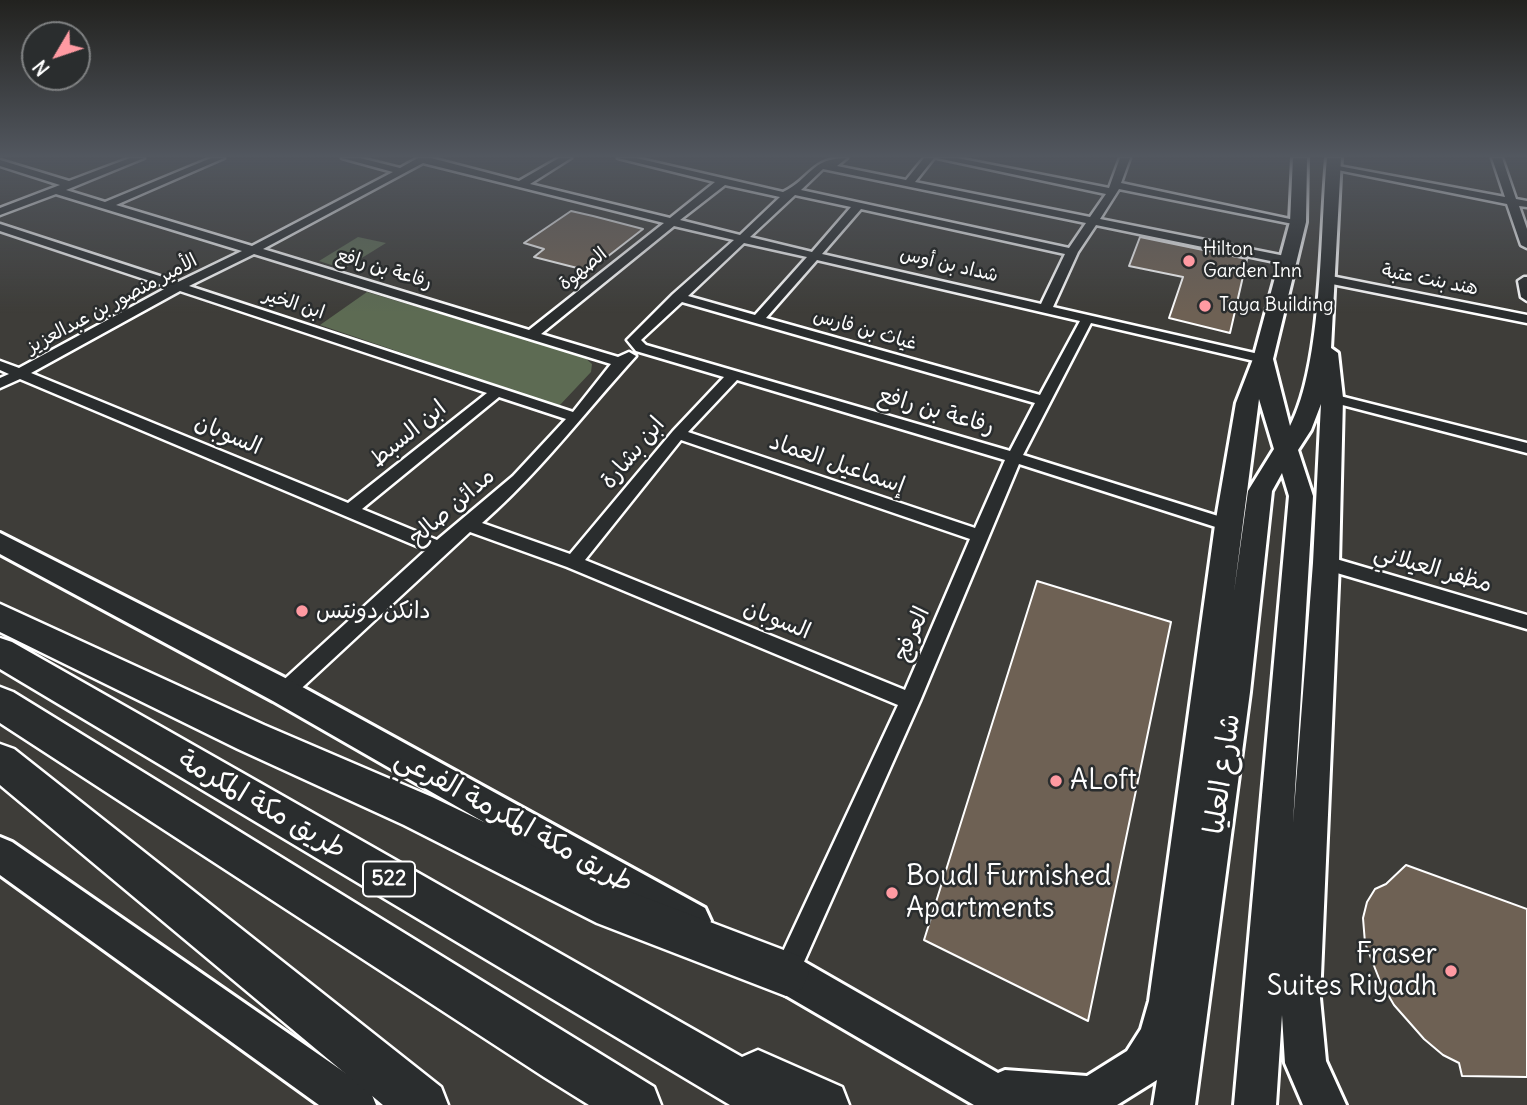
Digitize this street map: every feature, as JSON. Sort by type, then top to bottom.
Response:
[{"type":"highway","points":[[0,617],[251,737],[418,811],[613,907],[786,973]]},
{"type":"highway","name":"طريق مكة المكرمة","points":[[0,652],[778,1105]]},
{"type":"highway","name":"طريق مكة المكرمة","points":[[0,703],[636,1105]]},
{"type":"highway","points":[[0,761],[423,1105]]},
{"type":"highway","points":[[605,1005],[824,1105]]},
{"type":"highway","points":[[561,1060],[623,1105]]},
{"type":"main road","points":[[998,1100],[1091,1097],[1142,1066],[1159,1038],[1169,1001],[1228,525],[1247,403],[1263,359],[1290,261],[1298,210]]},
{"type":"main road","name":"شارع العليا","points":[[1174,1105],[1235,692],[1260,491],[1308,410],[1325,323],[1331,210]]},
{"type":"main road","points":[[1325,323],[1332,398],[1300,998],[1306,1063],[1325,1105]]},
{"type":"main road","points":[[1255,1105],[1301,496],[1271,402],[1263,359]]},
{"type":"main road","name":"طريق مكة المكرمة الفرعي","points":[[0,542],[284,692],[786,973],[998,1100]]},
{"type":"main road","points":[[4,862],[355,1105]]},
{"type":"street","name":"رفاعة بن رافع","points":[[117,210],[620,362]]},
{"type":"street","name":"الأمير منصور بن عبدالعزيز","points":[[0,384],[179,286],[329,210]]},
{"type":"street","name":"شداد بن أوس","points":[[621,210],[1263,359]]},
{"type":"street","name":"الصهوة","points":[[532,334],[685,210]]},
{"type":"street","name":"مدائن صالح","points":[[284,692],[439,548],[469,525],[538,462],[677,297],[773,210]]},
{"type":"street","points":[[758,320],[855,210]]},
{"type":"street","points":[[869,210],[1072,252]]},
{"type":"street","points":[[1037,210],[1290,261]]},
{"type":"street","points":[[1046,308],[1072,252],[1102,210]]},
{"type":"street","points":[[1229,210],[1298,222]]},
{"type":"street","points":[[1516,210],[1525,231],[1527,245]]},
{"type":"street","name":"ابن الخير","points":[[0,227],[577,418]]},
{"type":"street","points":[[0,241],[19,233]]},
{"type":"street","name":"هند بنت عتبة","points":[[1326,279],[1527,319]]},
{"type":"street","points":[[1527,281],[1524,281],[1527,297]]},
{"type":"street","name":"غياث بن فارس","points":[[677,297],[1041,400]]},
{"type":"street","name":"العرفج","points":[[786,973],[982,537],[1014,457],[1041,400],[1088,317]]},
{"type":"street","name":"رفاعة بن رافع","points":[[637,344],[732,377],[1014,457],[1228,525]]},
{"type":"street","name":"السوبان","points":[[0,365],[439,548]]},
{"type":"street","name":"ابن بشارة","points":[[573,562],[678,435],[732,377]]},
{"type":"street","name":"ابن السبط","points":[[348,512],[496,392]]},
{"type":"street","points":[[1332,398],[1527,448]]},
{"type":"street","name":"إسماعيل العماد","points":[[678,435],[982,537]]},
{"type":"street","name":"السوبان","points":[[469,525],[573,562],[909,701]]},
{"type":"street","name":"مظفر العيلاني","points":[[1325,563],[1527,622]]},
{"type":"green space","points":[[358,237],[386,243],[344,269],[319,261]]},
{"type":"green space","points":[[367,292],[584,357],[592,364],[591,372],[559,406],[320,325]]},
{"type":"building","points":[[571,211],[643,229],[589,271],[534,257],[544,249],[524,243]]},
{"type":"building","points":[[1140,237],[1247,259],[1230,333],[1169,318],[1183,277],[1129,266]]},
{"type":"building","name":"ALoft","points":[[1037,581],[1171,622],[1088,1021],[924,940]]},
{"type":"building","name":"Fraser Suites Riyadh","points":[[1406,865],[1527,909],[1527,1077],[1462,1076],[1459,1063],[1443,1055],[1424,1039],[1394,1005],[1380,981],[1365,943],[1363,918],[1367,902],[1375,889],[1386,884]]},
{"type":"place","name":"Hilton Garden Inn","points":[[1189,261]]},
{"type":"place","name":"Taya Building","points":[[1205,306]]},
{"type":"place","name":"دانكن دونتس","points":[[302,611]]},
{"type":"place","name":"ALoft","points":[[1056,781]]},
{"type":"place","name":"Boudl Furnished Apartments","points":[[892,893]]},
{"type":"place","name":"Fraser Suites Riyadh","points":[[1451,971]]}]
